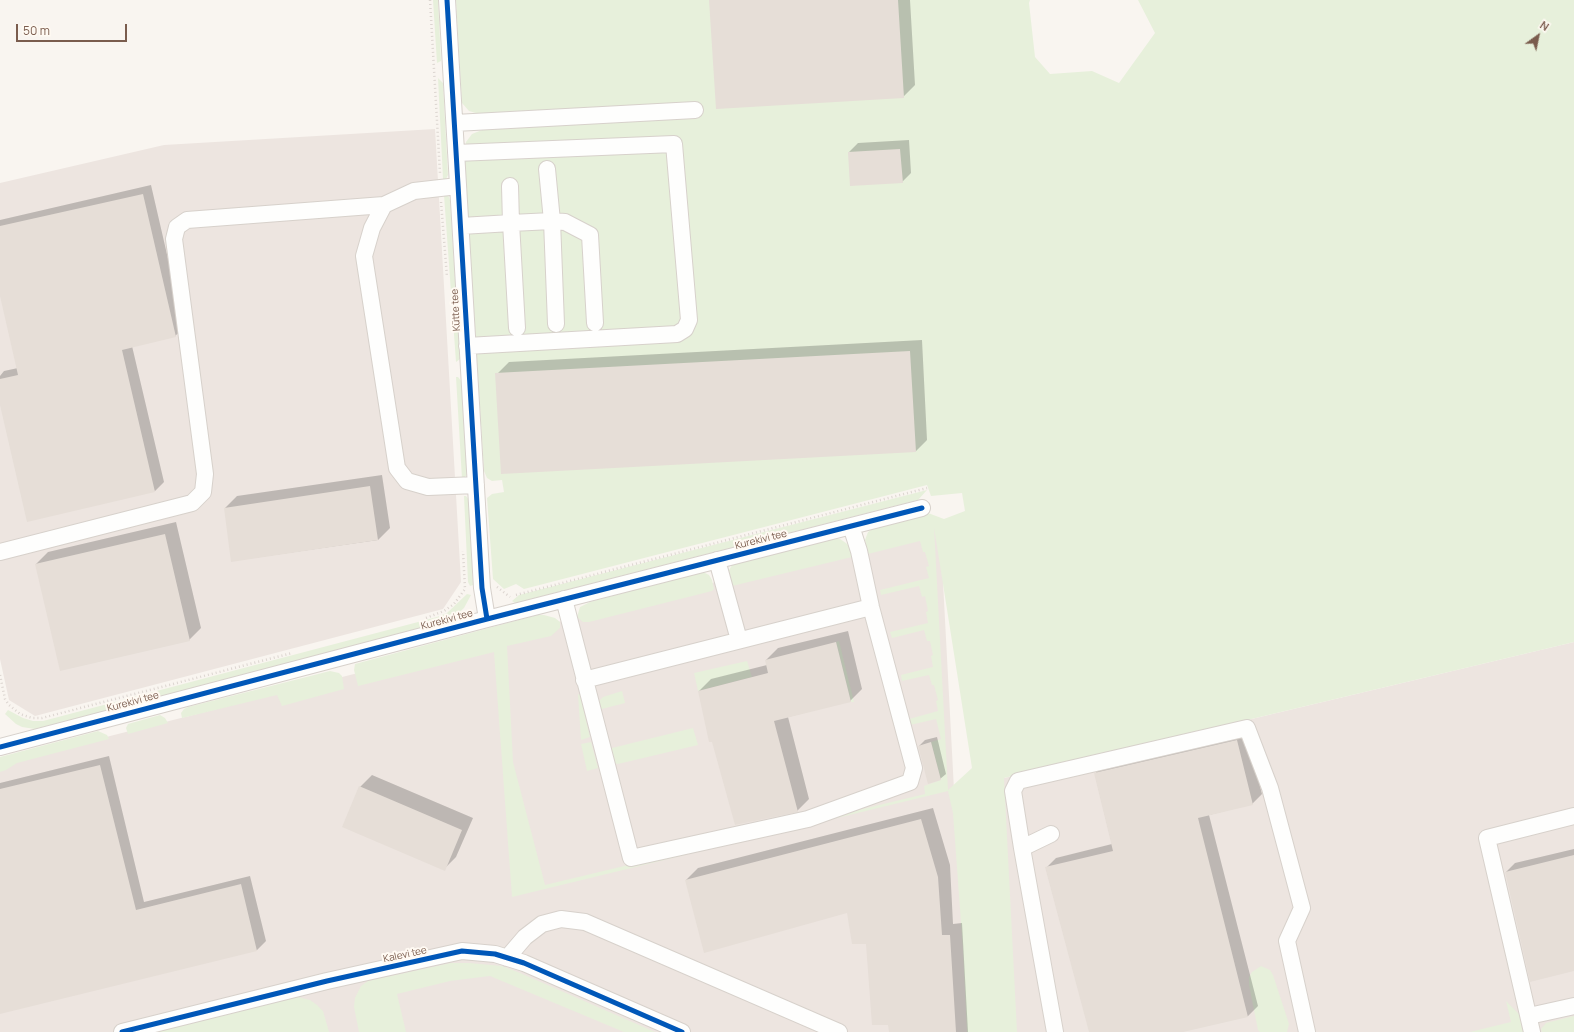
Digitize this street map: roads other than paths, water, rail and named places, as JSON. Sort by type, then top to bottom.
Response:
[{"type":"street","name":"Kütte tee","points":[[447,0],[482,588],[487,619]]},
{"type":"street","points":[[454,124],[695,110]]},
{"type":"street","points":[[456,153],[674,144],[689,320],[685,329],[677,334],[468,346]]},
{"type":"street","points":[[547,169],[552,221],[556,324]]},
{"type":"street","points":[[0,552],[192,503],[203,492],[205,474],[174,239],[177,227],[187,220],[384,204],[414,191],[458,186]]},
{"type":"street","points":[[510,186],[517,328]]},
{"type":"street","points":[[384,204],[372,228],[364,256],[397,468],[407,481],[428,487],[476,485]]},
{"type":"street","points":[[460,226],[552,221],[565,222],[590,235],[595,323]]},
{"type":"street","name":"Kurekivi tee","points":[[1,745],[922,508]]},
{"type":"street","points":[[564,599],[631,858],[808,819],[910,782],[914,768],[859,551],[851,526]]},
{"type":"street","points":[[717,560],[739,640]]},
{"type":"street","points":[[584,680],[872,606]]},
{"type":"street","points":[[1055,1032],[1013,791],[1018,781],[1247,728],[1270,788],[1302,908],[1287,941],[1307,1032]]},
{"type":"street","points":[[1532,1032],[1487,838],[1574,816]]},
{"type":"street","points":[[1022,848],[1050,834]]},
{"type":"street","points":[[507,958],[525,937],[542,924],[561,919],[585,922],[818,1028],[839,1032]]},
{"type":"street","name":"Kalevi tee","points":[[122,1032],[327,981],[462,951],[495,954],[524,963],[682,1032]]},
{"type":"street","points":[[1529,1016],[1574,1006]]}]
